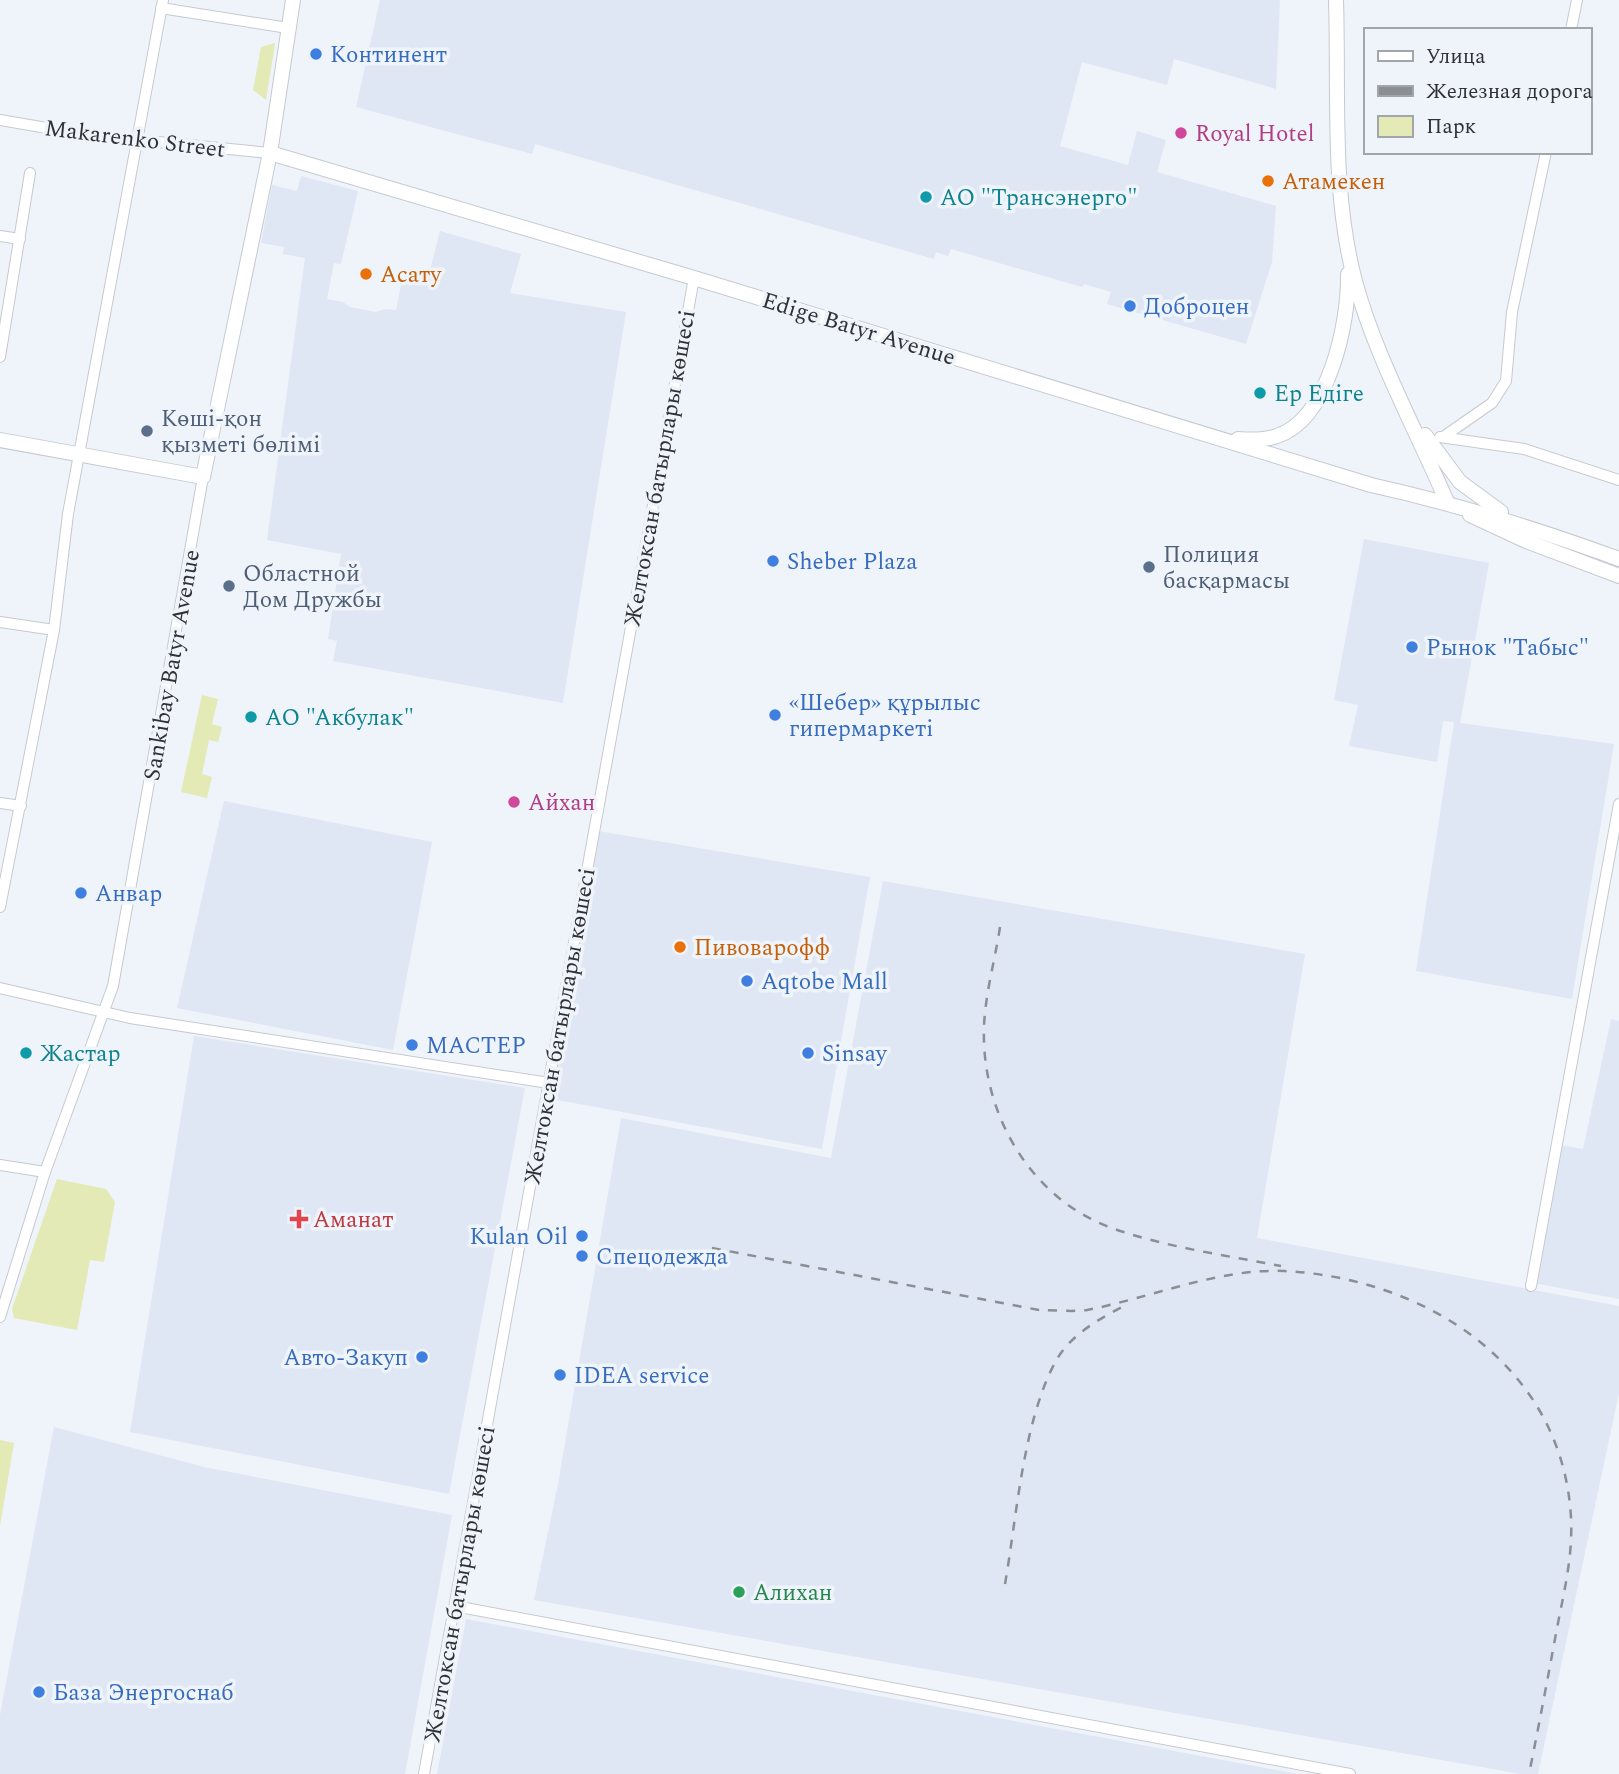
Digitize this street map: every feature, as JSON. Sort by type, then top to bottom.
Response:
[{"type":"main road","name":"Sankibay Batyr Avenue","points":[[204,477],[270,153],[293,0]]},
{"type":"main road","points":[[1214,436],[1248,439],[1276,437],[1295,426],[1317,398],[1336,358],[1343,335],[1349,303],[1340,168],[1336,0]]},
{"type":"main road","name":"Edige Batyr Avenue","points":[[270,153],[694,278],[1371,485],[1447,502],[1527,525],[1619,559]]},
{"type":"main road","points":[[1346,242],[1356,283],[1447,502]]},
{"type":"main road","points":[[1408,411],[1444,463],[1468,489],[1493,508],[1527,525]]},
{"type":"main road","points":[[0,440],[204,477]]},
{"type":"main road","name":"Edige Batyr Avenue","points":[[1447,502],[1508,534],[1619,576]]},
{"type":"street","points":[[1571,28],[1577,0]]},
{"type":"street","points":[[0,907],[54,630],[68,514],[162,4],[288,28]]},
{"type":"street","name":"Makarenko Street","points":[[0,120],[137,141],[270,153]]},
{"type":"street","points":[[1443,437],[1492,403],[1506,381],[1512,312],[1546,154]]},
{"type":"street","points":[[0,358],[30,173]]},
{"type":"street","points":[[0,236],[20,239]]},
{"type":"street","name":"Желтоксан батырлары көшесі","points":[[424,1774],[694,278]]},
{"type":"street","points":[[1427,438],[1443,437],[1524,449],[1619,480]]},
{"type":"street","name":"Sankibay Batyr Avenue","points":[[0,1317],[45,1172],[113,986],[204,477]]},
{"type":"street","points":[[0,622],[54,630]]},
{"type":"street","points":[[0,803],[21,806]]},
{"type":"street","points":[[1531,1286],[1619,804]]},
{"type":"street","points":[[0,988],[105,1012],[549,1083]]},
{"type":"street","points":[[0,1166],[45,1172]]},
{"type":"street","points":[[455,1605],[1350,1774]]},
{"type":"shaded area","points":[[380,0],[1280,0],[1276,89],[1174,59],[1167,85],[1082,62],[1060,146],[1128,165],[1137,131],[1166,140],[1157,172],[1276,206],[1272,262],[1246,344],[1107,304],[1111,292],[1084,284],[1082,287],[951,249],[948,256],[936,252],[934,259],[535,144],[532,154],[356,107]]},
{"type":"shaded area","points":[[301,176],[358,191],[341,264],[334,263],[327,299],[376,312],[396,310],[403,275],[428,278],[440,231],[521,254],[510,293],[626,312],[563,703],[333,661],[337,641],[328,639],[341,554],[267,540],[305,258],[283,254],[284,247],[261,243],[272,185],[297,191]]},
{"type":"shaded area","points":[[1364,539],[1489,563],[1460,723],[1614,744],[1572,999],[1416,971],[1454,722],[1443,721],[1437,762],[1349,746],[1358,705],[1334,700]]},
{"type":"shaded area","points":[[224,801],[432,842],[393,1050],[177,1008]]},
{"type":"shaded area","points":[[598,831],[870,877],[822,1149],[552,1099]]},
{"type":"shaded area","points":[[883,881],[1305,954],[1257,1238],[1619,1306],[1619,1393],[1538,1774],[1521,1774],[534,1600],[558,1484],[621,1118],[831,1158]]},
{"type":"shaded area","points":[[1611,1019],[1619,1021],[1619,1299],[1533,1283],[1560,1145],[1583,1149]]},
{"type":"shaded area","points":[[194,1036],[525,1088],[449,1494],[130,1432]]},
{"type":"shaded area","points":[[54,1427],[204,1467],[452,1515],[405,1774],[0,1774],[0,1715]]},
{"type":"shaded area","points":[[466,1619],[1298,1774],[437,1774]]},
{"type":"green space","points":[[275,43],[266,100],[253,90],[261,47]]},
{"type":"green space","points":[[202,695],[218,699],[212,724],[222,727],[218,742],[209,740],[202,774],[212,777],[207,798],[181,792]]},
{"type":"green space","points":[[57,1179],[106,1189],[115,1202],[104,1262],[90,1260],[77,1330],[14,1318],[12,1309]]},
{"type":"green space","points":[[0,1440],[14,1443],[0,1526]]},
{"type":"railway","points":[[1000,927],[985,1015],[985,1058],[1001,1119],[1015,1147],[1033,1172],[1055,1194],[1080,1213],[1109,1227],[1173,1245],[1281,1266]]},
{"type":"railway","points":[[712,1248],[1039,1310],[1087,1310],[1235,1274],[1284,1271],[1337,1277],[1388,1291],[1435,1312],[1478,1340],[1514,1375],[1543,1416],[1562,1464],[1571,1518],[1569,1560],[1529,1774]]},
{"type":"railway","points":[[1005,1584],[1023,1468],[1045,1383],[1057,1359],[1070,1342],[1096,1322],[1124,1306]]},
{"type":"place","name":"Континент","points":[[316,54]]},
{"type":"place","name":"Royal Hotel","points":[[1181,133]]},
{"type":"place","name":"Атамекен","points":[[1268,181]]},
{"type":"place","name":"АО \"Трансэнерго\"","points":[[926,197]]},
{"type":"place","name":"Асату","points":[[366,274]]},
{"type":"place","name":"Доброцен","points":[[1130,306]]},
{"type":"place","name":"Ер Едіге","points":[[1260,393]]},
{"type":"place","name":"Көші-қон қызметі бөлімі","points":[[147,431]]},
{"type":"place","name":"Sheber Plaza","points":[[773,561]]},
{"type":"place","name":"Полиция басқармасы","points":[[1149,567]]},
{"type":"place","name":"Областной Дом Дружбы","points":[[229,586]]},
{"type":"place","name":"Рынок \"Табыс\"","points":[[1412,647]]},
{"type":"place","name":"«Шебер» құрылыс гипермаркеті","points":[[775,715]]},
{"type":"place","name":"АО \"Акбулак\"","points":[[251,717]]},
{"type":"place","name":"Айхан","points":[[514,802]]},
{"type":"place","name":"Анвар","points":[[81,893]]},
{"type":"place","name":"Пивоварофф","points":[[680,947]]},
{"type":"place","name":"Aqtobe Mall","points":[[747,981]]},
{"type":"place","name":"МАСТЕР","points":[[412,1045]]},
{"type":"place","name":"Жастар","points":[[26,1053]]},
{"type":"place","name":"Sinsay","points":[[808,1053]]},
{"type":"place","name":"Аманат","points":[[299,1219]]},
{"type":"place","name":"Kulan Oil","points":[[582,1236]]},
{"type":"place","name":"Спецодежда","points":[[582,1256]]},
{"type":"place","name":"Авто-Закуп","points":[[422,1357]]},
{"type":"place","name":"IDEA service","points":[[560,1375]]},
{"type":"place","name":"Алихан","points":[[739,1592]]},
{"type":"place","name":"База Энергоснаб","points":[[39,1692]]}]
